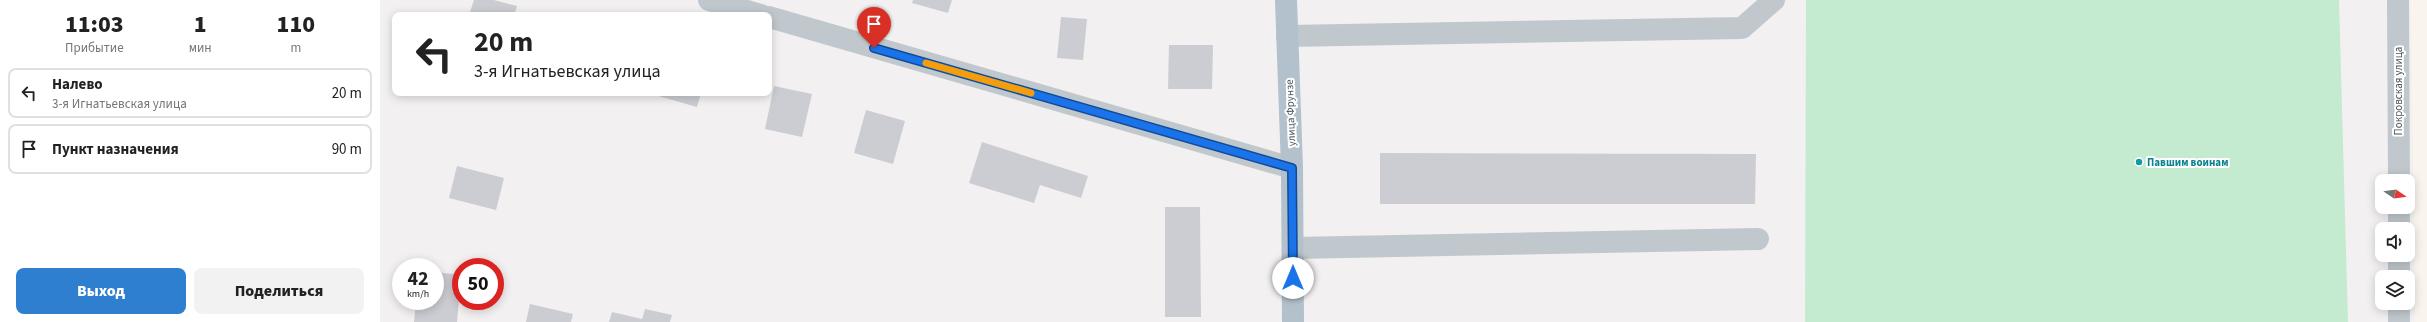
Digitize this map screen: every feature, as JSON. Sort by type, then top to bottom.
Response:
[{"type":"main road","name":"улица Фрунзе","points":[[1286,0],[1292,168],[1293,322]]},
{"type":"street","points":[[709,0],[751,12]]},
{"type":"street","points":[[1287,36],[1742,28],[1774,0]]},
{"type":"street","name":"Покровская улица","points":[[2398,0],[2399,174]]},
{"type":"street","points":[[772,18],[1292,168]]},
{"type":"street","points":[[1293,248],[1758,239]]},
{"type":"street","points":[[2399,310],[2399,322]]},
{"type":"shaded area","points":[[2411,0],[2427,0],[2427,322],[2415,322],[2415,222],[2414,222],[2414,214],[2415,214],[2415,174],[2413,174]]},
{"type":"green space","points":[[1806,0],[2339,0],[2348,322],[1805,322]]},
{"type":"building","points":[[474,0],[494,0],[517,6],[515,12],[470,12]]},
{"type":"building","points":[[913,0],[952,0],[948,13],[912,3]]},
{"type":"building","points":[[1061,17],[1087,19],[1083,60],[1057,58]]},
{"type":"building","points":[[1169,45],[1213,45],[1212,89],[1168,89]]},
{"type":"building","points":[[774,86],[812,94],[802,137],[765,129]]},
{"type":"building","points":[[658,96],[700,96],[697,107]]},
{"type":"building","points":[[866,110],[905,121],[893,164],[854,153]]},
{"type":"building","points":[[982,142],[1088,176],[1081,198],[1040,185],[1034,203],[969,183]]},
{"type":"building","points":[[1380,153],[1756,154],[1755,204],[1380,204]]},
{"type":"building","points":[[457,166],[504,178],[496,210],[449,198]]},
{"type":"building","points":[[1165,207],[1200,207],[1201,317],[1165,317]]},
{"type":"building","points":[[444,273],[452,274],[452,310],[458,310],[457,322],[414,322],[415,310],[444,310]]},
{"type":"building","points":[[530,304],[573,314],[571,322],[526,322]]},
{"type":"building","points":[[645,309],[672,315],[670,322],[609,322],[612,312],[642,319]]},
{"type":"slow traffic","points":[[926,63],[1031,93]]},
{"type":"place","name":"Павшим воинам","points":[[2139,162]]},
{"type":"route","points":[[874,48],[1292,168],[1293,278]]}]
